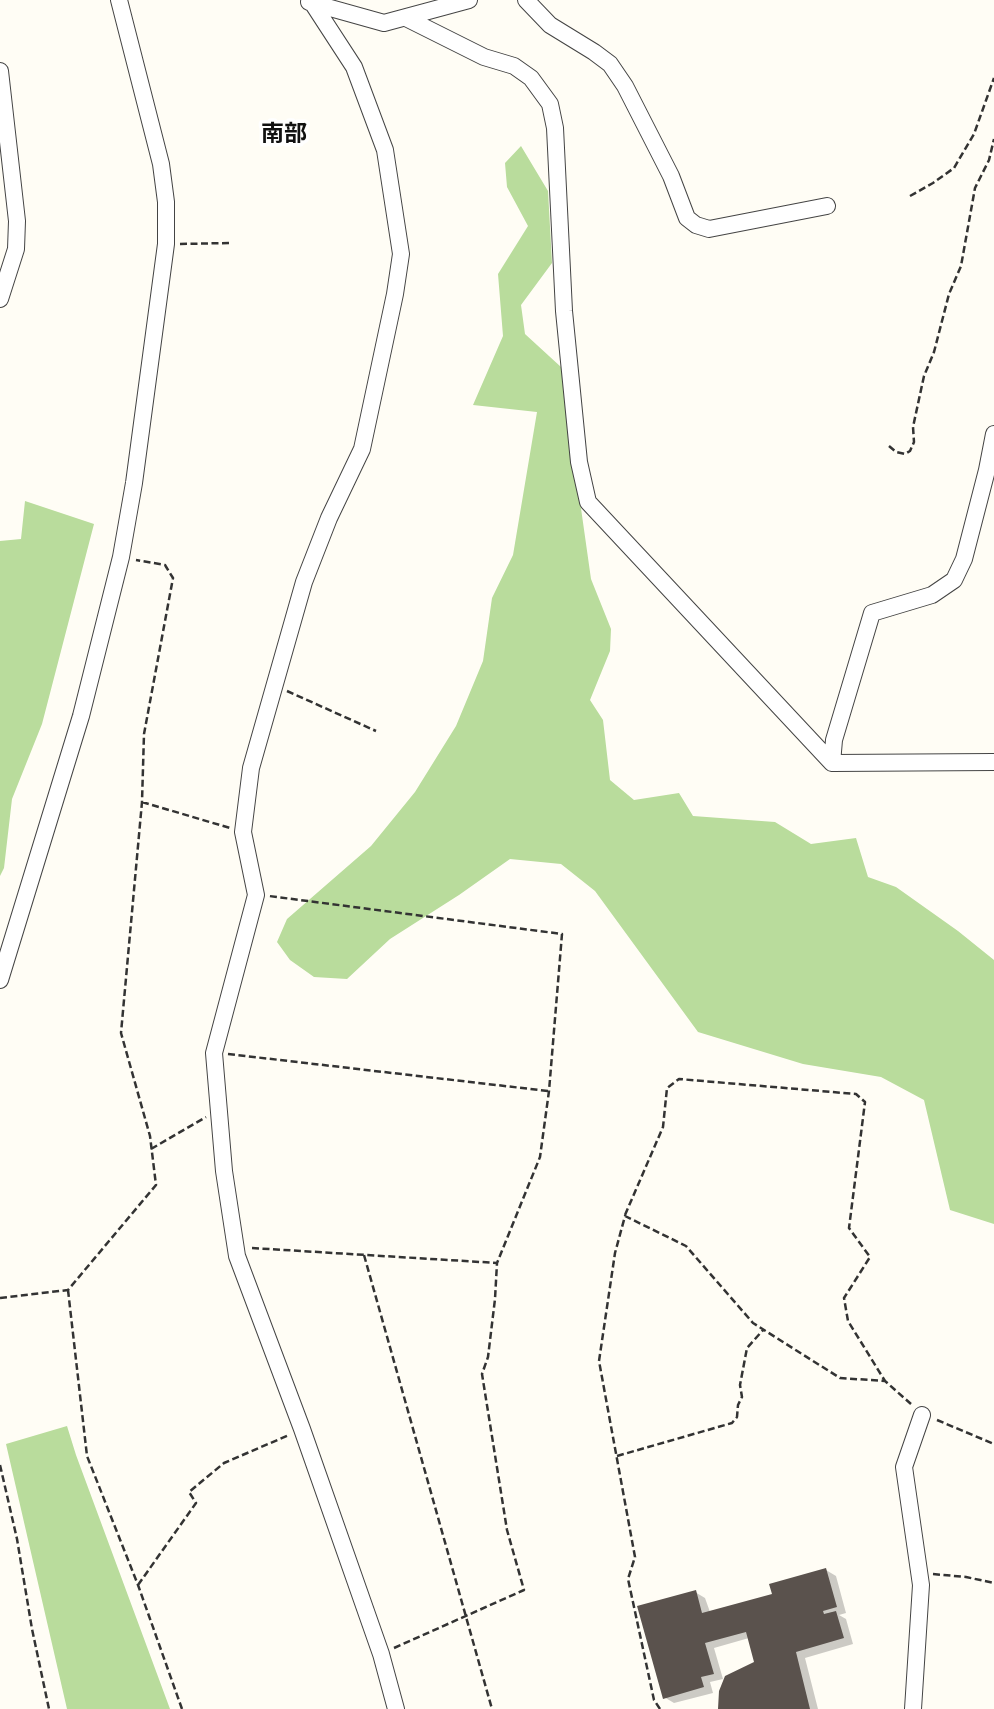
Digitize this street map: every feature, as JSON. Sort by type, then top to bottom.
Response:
[{"type":"street","points":[[0,980],[81,716],[121,557],[136,470],[166,244],[166,202],[161,164],[119,0]]},
{"type":"street","points":[[308,2],[384,23],[469,0]]},
{"type":"street","points":[[526,0],[550,25],[610,64],[625,86],[671,176],[687,218],[696,225],[709,229],[827,206]]},
{"type":"street","points":[[308,2],[354,67],[385,150],[401,254],[362,449],[329,518],[304,582],[251,768],[243,832],[256,895],[214,1052],[218,1109],[235,1247],[381,1654],[396,1709]]},
{"type":"street","points":[[406,18],[484,57],[514,66],[531,78],[550,104],[555,128],[566,325],[579,462],[588,502],[832,763],[994,762]]},
{"type":"street","points":[[0,71],[18,222],[16,249],[0,299]]},
{"type":"street","points":[[832,763],[834,740],[872,613],[932,595],[954,580],[964,559],[994,434]]},
{"type":"street","points":[[913,1709],[921,1585],[904,1467],[922,1415]]},
{"type":"path","points":[[910,196],[954,168],[974,134],[994,79]]},
{"type":"path","points":[[889,446],[896,452],[905,454],[910,451],[914,442],[913,427],[924,376],[934,352],[949,294],[961,266],[975,188],[989,160],[994,139]]},
{"type":"path","points":[[166,244],[229,243]]},
{"type":"path","points":[[0,1298],[68,1290],[156,1185],[152,1149],[121,1033],[142,802],[144,734],[173,578],[165,565],[121,557]]},
{"type":"path","points":[[274,685],[376,731]]},
{"type":"path","points":[[142,802],[243,832]]},
{"type":"path","points":[[256,895],[562,934],[549,1091],[540,1157],[497,1263],[488,1357],[482,1374],[507,1530],[524,1590],[381,1654]]},
{"type":"path","points":[[214,1052],[549,1091]]},
{"type":"path","points":[[660,1709],[654,1700],[628,1579],[635,1557],[599,1361],[615,1253],[625,1216],[663,1127],[667,1088],[679,1079],[856,1094],[865,1102],[849,1228],[870,1257],[844,1298],[848,1321],[885,1381],[922,1415],[994,1444]]},
{"type":"path","points":[[152,1149],[218,1109]]},
{"type":"path","points":[[625,1216],[686,1246],[753,1323],[840,1378],[885,1381]]},
{"type":"path","points":[[235,1247],[497,1263]]},
{"type":"path","points":[[364,1255],[492,1709]]},
{"type":"path","points":[[68,1290],[87,1455],[138,1585],[181,1709]]},
{"type":"path","points":[[616,1456],[732,1423],[737,1417],[742,1396],[740,1385],[747,1348],[764,1329]]},
{"type":"path","points":[[138,1585],[196,1503],[189,1492],[224,1463],[302,1429]]},
{"type":"path","points":[[0,1465],[17,1539],[48,1709]]},
{"type":"path","points":[[919,1573],[966,1577],[994,1583]]},
{"type":"green space","points":[[521,146],[548,191],[552,263],[521,305],[525,334],[561,367],[591,579],[611,629],[610,651],[590,700],[603,720],[610,780],[634,800],[679,793],[693,816],[775,822],[811,844],[856,838],[868,877],[896,887],[994,960],[994,1224],[950,1210],[924,1100],[881,1077],[803,1064],[698,1032],[595,891],[561,864],[510,859],[390,939],[347,979],[314,977],[290,960],[277,942],[287,919],[371,846],[415,792],[456,726],[483,661],[492,598],[513,555],[537,412],[473,405],[503,336],[498,274],[528,226],[507,187],[505,163]]},
{"type":"green space","points":[[25,501],[94,524],[42,724],[12,799],[4,868],[0,876],[0,541],[21,539]]},
{"type":"green space","points":[[67,1426],[170,1709],[67,1709],[6,1444]]},
{"type":"building","points":[[826,1568],[837,1607],[823,1611],[824,1614],[836,1611],[844,1638],[796,1652],[810,1709],[718,1709],[719,1691],[725,1676],[754,1662],[746,1632],[705,1643],[714,1674],[701,1677],[704,1687],[663,1699],[637,1606],[696,1590],[702,1613],[772,1594],[769,1584]]},
{"type":"district","name":"南部","points":[[284,134]]}]
